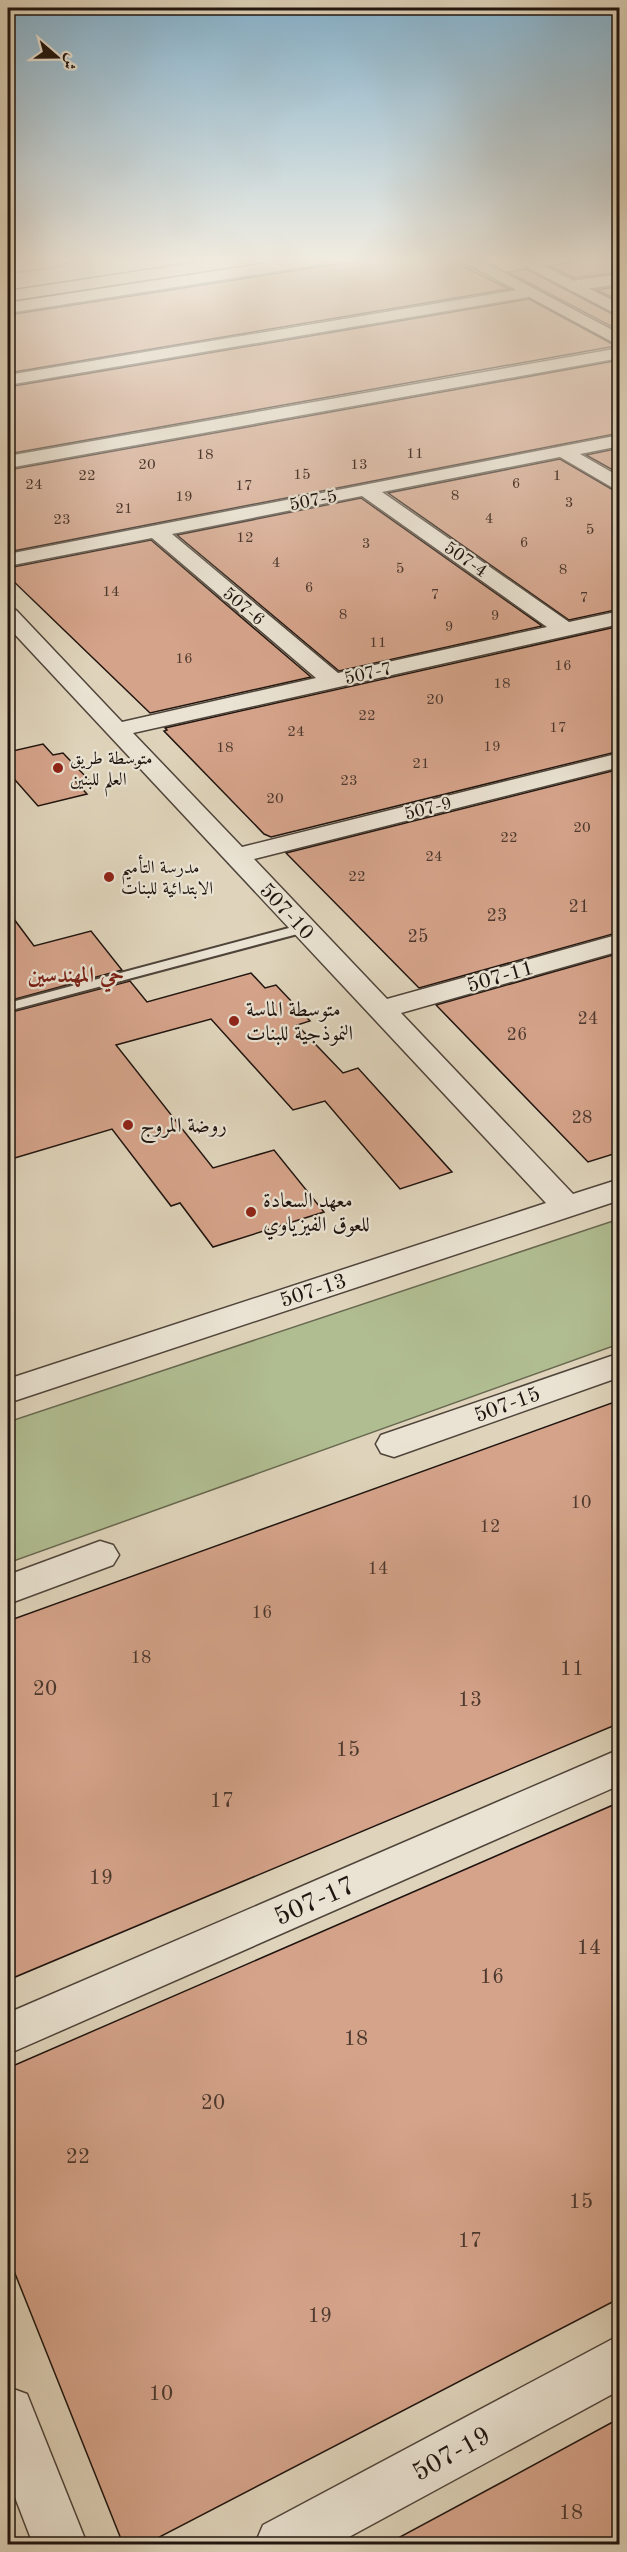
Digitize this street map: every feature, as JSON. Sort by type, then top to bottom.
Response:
[{"type":"street","points":[[8,462],[473,379]]},
{"type":"street","name":"507-5","points":[[8,560],[620,440]]},
{"type":"street","points":[[562,451],[620,486]]},
{"type":"street","name":"507-4","points":[[366,490],[565,629]]},
{"type":"street","name":"507-6","points":[[156,531],[333,681]]},
{"type":"street","name":"507-10","points":[[8,617],[567,1206]]},
{"type":"street","name":"507-7","points":[[116,730],[620,617]]},
{"type":"street","name":"507-9","points":[[236,856],[620,760]]},
{"type":"street","name":"507-11","points":[[381,1010],[620,942]]},
{"type":"street","name":"507-13","points":[[8,1391],[620,1189]]},
{"type":"street","name":"507-15","points":[[394,1444],[620,1364]]},
{"type":"street","points":[[8,1590],[100,1555]]},
{"type":"street","name":"507-17","points":[[8,2034],[620,1766]]},
{"type":"street","name":"507-19","points":[[282,2544],[620,2361]]},
{"type":"street","points":[[8,2413],[60,2544]]},
{"type":"lane","points":[[8,1007],[304,928]]},
{"type":"green space","points":[[619,1219],[619,1344],[8,1563],[8,1422]]},
{"type":"building","points":[[55,379],[430,379],[8,454],[8,387]]},
{"type":"building","points":[[514,379],[620,379],[620,433],[8,552],[8,470]]},
{"type":"building","points":[[620,448],[620,474],[586,455]]},
{"type":"building","points":[[560,459],[620,494],[620,609],[569,620],[388,493]]},
{"type":"building","points":[[361,498],[542,626],[339,671],[177,535]]},
{"type":"building","points":[[151,540],[311,677],[150,713],[8,576],[8,568]]},
{"type":"building","points":[[620,626],[620,751],[271,837],[264,834],[164,731],[167,730],[165,728]]},
{"type":"building","points":[[43,744],[53,755],[63,753],[88,779],[76,782],[87,794],[38,806],[8,772],[8,752]]},
{"type":"building","points":[[620,769],[620,932],[419,988],[286,853]]},
{"type":"building","points":[[8,911],[34,946],[91,931],[122,970],[8,1001]]},
{"type":"building","points":[[620,953],[620,1152],[588,1162],[436,1005]]},
{"type":"building","points":[[251,973],[265,988],[276,985],[310,1021],[297,1025],[343,1073],[358,1068],[452,1172],[400,1189],[325,1101],[293,1110],[211,1019],[116,1045],[213,1168],[274,1150],[324,1212],[213,1247],[180,1203],[171,1206],[112,1129],[8,1160],[8,1013],[130,981],[147,1002]]},
{"type":"building","points":[[620,1400],[620,1723],[8,1980],[8,1621]]},
{"type":"building","points":[[620,1802],[620,2298],[146,2544],[123,2544],[8,2256],[8,2068]]},
{"type":"building","points":[[620,2418],[620,2544],[387,2544],[506,2480]]},
{"type":"place","name":"متوسطة طريق العلم للبنين","points":[[58,768]]},
{"type":"place","name":"مدرسة التأميم الابتدائية للبنات","points":[[109,877]]},
{"type":"place","name":"متوسطة الماسة النموذجية للبنات","points":[[234,1021]]},
{"type":"place","name":"روضة المروج","points":[[128,1125]]},
{"type":"place","name":"معهد السعادة للعوق الفيزياوي","points":[[251,1212]]},
{"type":"district","name":"حي المهندسين","points":[[76,974]]}]
